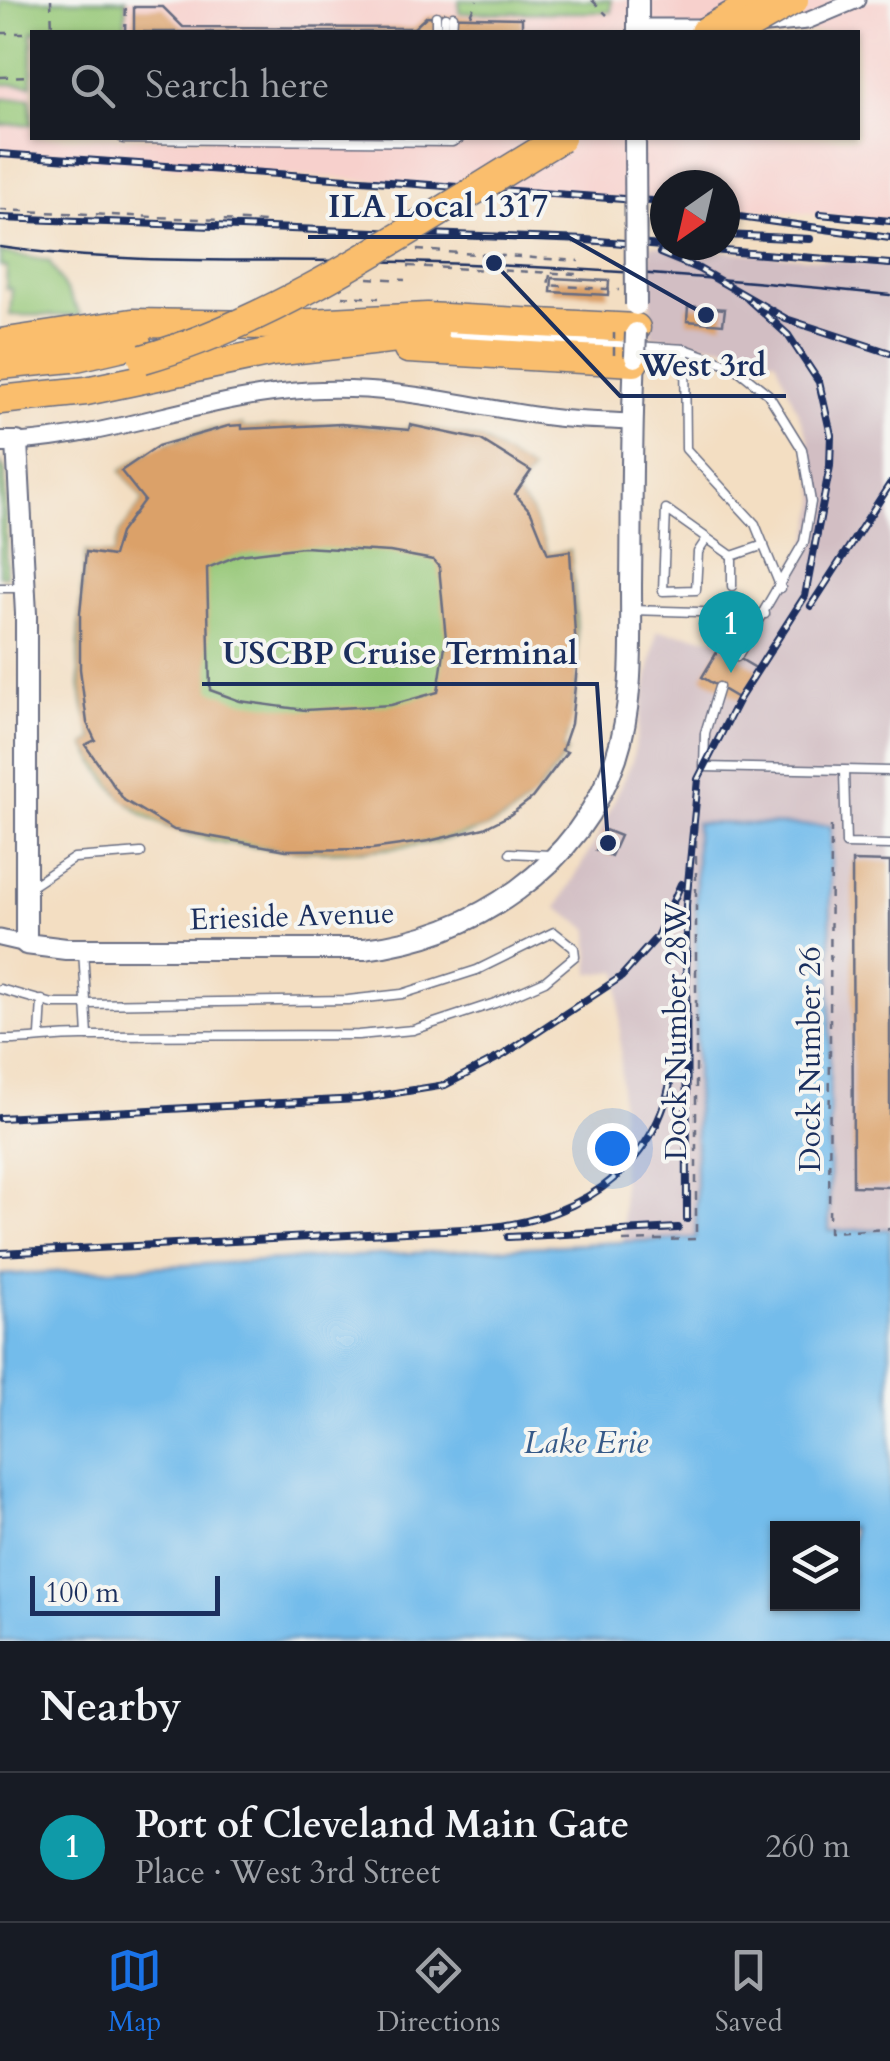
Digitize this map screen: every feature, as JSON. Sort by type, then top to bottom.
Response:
[{"type":"highway","points":[[707,30],[759,0]]},
{"type":"highway","points":[[742,30],[794,0]]},
{"type":"highway","points":[[0,383],[74,375],[140,351],[266,291],[524,140]]},
{"type":"highway","points":[[0,365],[140,351],[206,338],[286,300],[558,140]]},
{"type":"highway","points":[[273,325],[427,317],[630,325]]},
{"type":"highway","points":[[0,343],[109,324],[273,325],[434,334]]},
{"type":"highway","points":[[0,400],[86,391],[212,362],[434,334]]},
{"type":"highway","points":[[296,350],[628,358]]},
{"type":"street","points":[[638,0],[638,30],[781,26],[807,21],[857,0]]},
{"type":"street","name":"Erieside Avenue","points":[[0,938],[82,949],[364,949],[406,944],[454,928],[495,906],[557,855],[586,816],[609,775],[627,706],[632,422],[628,358],[635,140]]},
{"type":"street","points":[[26,944],[26,614],[10,588],[9,442],[66,439],[212,402],[313,390],[394,391],[459,398],[546,417],[632,422]]},
{"type":"lane","points":[[437,30],[444,16]]},
{"type":"lane","points":[[444,16],[444,30]]},
{"type":"lane","points":[[444,16],[451,30]]},
{"type":"lane","points":[[233,140],[456,140]]},
{"type":"lane","points":[[434,334],[686,349],[723,360],[761,386],[787,418],[802,449],[811,484],[808,521],[804,542],[781,588],[737,657]]},
{"type":"lane","points":[[686,349],[686,449],[755,524],[781,588]]},
{"type":"lane","points":[[706,540],[698,552],[696,590],[663,590],[666,509],[732,556]]},
{"type":"lane","points":[[732,556],[764,545]]},
{"type":"lane","points":[[732,556],[732,586]]},
{"type":"lane","points":[[631,610],[765,614]]},
{"type":"lane","points":[[719,687],[705,733],[704,767],[890,771]]},
{"type":"lane","points":[[844,771],[846,844],[890,845]]},
{"type":"lane","points":[[26,890],[74,858],[141,853]]},
{"type":"lane","points":[[510,854],[557,855]]},
{"type":"lane","points":[[0,989],[42,1000],[87,1004],[348,1000],[402,994],[477,970],[554,932],[574,948],[574,956],[545,980],[512,996],[413,1030],[261,1037],[40,1035],[31,1041],[0,1040]]},
{"type":"lane","points":[[82,949],[88,1036]]},
{"type":"lane","points":[[40,1035],[42,1000]]},
{"type":"path","points":[[51,0],[52,30]]},
{"type":"path","points":[[126,0],[126,30]]},
{"type":"path","points":[[470,15],[477,0]]},
{"type":"path","points":[[592,0],[607,15]]},
{"type":"path","points":[[0,33],[30,33]]},
{"type":"path","points":[[0,76],[30,76]]},
{"type":"path","points":[[0,210],[265,222]]},
{"type":"path","points":[[408,249],[579,260]]},
{"type":"path","points":[[408,266],[578,274]]},
{"type":"path","points":[[550,275],[548,285],[608,289]]},
{"type":"path","points":[[628,358],[630,325]]},
{"type":"path","name":"Dock Number 28W","points":[[623,1241],[696,1239],[696,823]]},
{"type":"path","name":"Dock Number 26","points":[[831,826],[830,1232],[890,1229]]},
{"type":"shaded area","points":[[0,0],[890,0],[890,221],[740,208],[740,170],[650,170],[650,201],[0,154]]},
{"type":"shaded area","points":[[740,252],[890,265],[890,1229],[829,1232],[831,826],[697,823],[696,1239],[623,1241],[619,971],[590,974],[589,929],[557,908],[598,836],[632,761],[657,631],[747,642],[808,540],[817,502],[808,437],[776,360],[722,346],[651,336],[650,260],[740,260]]},
{"type":"green space","points":[[0,0],[126,0],[125,30],[30,30],[30,85],[0,84]]},
{"type":"green space","points":[[459,0],[611,0],[611,12],[459,13]]},
{"type":"green space","points":[[30,98],[30,124],[0,125],[0,99]]},
{"type":"green space","points":[[0,252],[49,261],[81,316],[10,315],[12,289],[6,288],[7,267],[0,266]]},
{"type":"green space","points":[[341,424],[408,430],[410,425],[481,440],[531,471],[515,494],[531,512],[548,554],[570,551],[577,651],[574,701],[562,749],[567,752],[542,786],[512,814],[478,830],[434,842],[331,851],[227,843],[183,833],[129,804],[85,745],[94,739],[86,717],[79,671],[86,552],[113,556],[120,533],[144,500],[121,471],[163,445],[209,430],[242,425],[243,429]]},
{"type":"green space","points":[[0,462],[5,471],[6,576],[0,576]]},
{"type":"water","name":"Lake Erie","points":[[696,823],[831,826],[829,1231],[890,1229],[890,1641],[0,1641],[0,1275],[696,1238]]},
{"type":"building","points":[[134,7],[163,7],[183,27],[414,28],[427,16],[522,18],[522,30],[134,30]]},
{"type":"building","points":[[552,278],[609,281],[608,295],[551,292]]},
{"type":"building","points":[[688,306],[725,309],[723,324],[687,321]]},
{"type":"building","points":[[341,424],[409,430],[410,425],[481,440],[531,471],[515,494],[531,512],[548,554],[570,551],[577,667],[571,724],[562,750],[567,752],[532,798],[510,815],[484,828],[429,841],[372,849],[286,850],[174,830],[124,800],[85,745],[95,740],[87,723],[80,669],[86,552],[113,556],[120,533],[144,500],[121,471],[158,446],[228,426],[242,425],[242,429]],"holes":[[[303,547],[390,552],[433,560],[439,567],[446,639],[438,692],[391,705],[305,710],[240,701],[210,690],[207,568],[239,555]]]},
{"type":"building","points":[[720,647],[759,670],[741,700],[702,677]]},
{"type":"building","points":[[605,830],[620,836],[611,856],[596,850]]},
{"type":"building","points":[[852,861],[890,862],[890,1187],[853,1186]]},
{"type":"tram line","points":[[0,247],[100,257],[403,262],[586,270],[890,295]]},
{"type":"railway","points":[[0,154],[650,201]]},
{"type":"railway","points":[[820,214],[890,221]]},
{"type":"railway","points":[[740,217],[890,238]]},
{"type":"railway","points":[[0,218],[586,240],[890,264]]},
{"type":"railway","points":[[740,236],[810,239]]},
{"type":"railway","points":[[677,260],[786,319],[890,353]]},
{"type":"railway","points":[[687,1219],[686,905],[698,779],[739,699],[805,596],[830,466],[831,435],[819,382],[788,335],[748,299]]},
{"type":"railway","points":[[811,606],[890,484]]},
{"type":"railway","points":[[0,1118],[358,1099],[445,1085],[503,1055],[621,977],[657,937],[681,884]]},
{"type":"railway","points":[[0,1253],[520,1223],[587,1197],[615,1177],[639,1152],[657,1123],[669,1088],[674,1049]]},
{"type":"railway","points":[[508,1237],[678,1228]]},
{"type":"place","name":"West 3rd","points":[[494,263]]},
{"type":"place","name":"ILA Local 1317","points":[[706,315]]},
{"type":"place","name":"Port of Cleveland Main Gate","points":[[731,673]]},
{"type":"place","name":"USCBP Cruise Terminal","points":[[608,843]]}]
